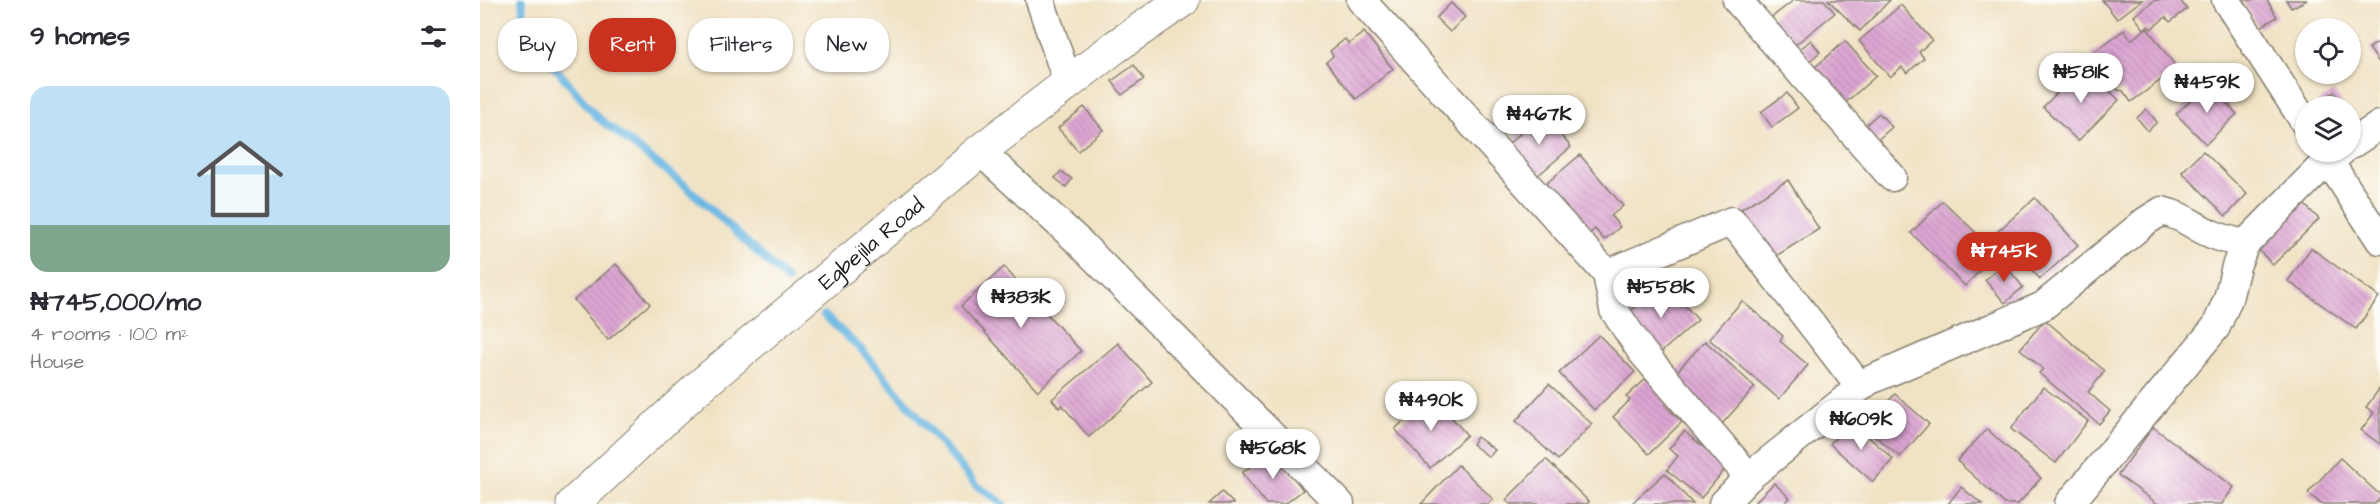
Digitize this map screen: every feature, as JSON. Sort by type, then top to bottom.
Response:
[{"type":"street","points":[[1040,0],[1068,83]]},
{"type":"street","name":"Egbejila Road","points":[[573,504],[700,386],[980,150],[1114,47],[1183,0]]},
{"type":"street","points":[[1361,0],[1607,274],[1614,310],[1642,352],[1749,477]]},
{"type":"street","points":[[1737,0],[1892,177]]},
{"type":"street","points":[[2226,0],[2295,107]]},
{"type":"street","points":[[2361,137],[2380,125]]},
{"type":"street","points":[[980,150],[1078,241],[1340,504]]},
{"type":"street","points":[[2069,504],[2216,327],[2229,299],[2235,266],[2245,244],[2326,162]]},
{"type":"street","points":[[2341,162],[2380,240]]},
{"type":"street","points":[[1723,504],[1749,477],[1868,381],[2043,306],[2146,221],[2162,211],[2180,215],[2204,231],[2221,238],[2245,244]]},
{"type":"street","points":[[1607,274],[1732,221],[1860,387]]},
{"type":"building","points":[[1794,0],[1824,0],[1835,13],[1790,49],[1767,21]]},
{"type":"building","points":[[1828,0],[1890,0],[1860,31]]},
{"type":"building","points":[[2102,0],[2142,0],[2117,19]]},
{"type":"building","points":[[2155,0],[2180,0],[2187,9],[2170,22],[2166,17],[2151,29],[2148,26],[2144,29],[2134,16]]},
{"type":"building","points":[[2242,0],[2267,0],[2277,17],[2259,28]]},
{"type":"building","points":[[2286,0],[2307,0],[2291,8]]},
{"type":"building","points":[[1451,3],[1465,17],[1450,32],[1436,18]]},
{"type":"building","points":[[1901,5],[1932,40],[1919,52],[1924,58],[1907,73],[1902,67],[1890,77],[1859,41]]},
{"type":"building","points":[[2147,28],[2177,68],[2131,102],[2123,91],[2118,90],[2091,54],[2124,30],[2131,40]]},
{"type":"building","points":[[1364,32],[1393,69],[1356,99],[1326,62],[1333,56],[1330,51],[1345,39],[1349,44]]},
{"type":"building","points":[[1811,40],[1820,52],[1803,67],[1793,55]]},
{"type":"building","points":[[1845,41],[1876,76],[1844,104],[1814,68]]},
{"type":"building","points":[[2380,41],[2380,64],[2369,48]]},
{"type":"building","points":[[1134,65],[1144,79],[1122,95],[1112,81]]},
{"type":"building","points":[[2084,66],[2119,100],[2078,141],[2043,107]]},
{"type":"building","points":[[2208,84],[2237,114],[2206,144],[2176,114]]},
{"type":"building","points":[[1787,93],[1798,108],[1772,127],[1761,112]]},
{"type":"building","points":[[1084,107],[1103,130],[1078,151],[1058,128]]},
{"type":"building","points":[[2146,109],[2157,122],[2148,131],[2137,118]]},
{"type":"building","points":[[1879,113],[1892,127],[1873,144],[1860,130]]},
{"type":"building","points":[[1543,114],[1571,147],[1535,178],[1507,145]]},
{"type":"building","points":[[2203,151],[2247,194],[2226,216],[2182,172]]},
{"type":"building","points":[[1580,155],[1623,206],[1611,216],[1620,227],[1604,240],[1595,229],[1584,238],[1542,187]]},
{"type":"building","points":[[1061,171],[1072,179],[1066,187],[1055,178]]},
{"type":"building","points":[[1788,180],[1819,229],[1773,258],[1741,209]]},
{"type":"building","points":[[2035,198],[2078,245],[2040,279],[1997,232]]},
{"type":"building","points":[[2300,200],[2319,219],[2273,265],[2254,245]]},
{"type":"building","points":[[1943,201],[1997,253],[1965,286],[1911,233]]},
{"type":"building","points":[[2311,248],[2379,297],[2356,329],[2288,281]]},
{"type":"building","points":[[616,264],[650,304],[608,340],[574,300]]},
{"type":"building","points":[[2004,264],[2023,287],[2005,303],[1985,280]]},
{"type":"building","points":[[1004,267],[1081,351],[1038,391],[961,306]]},
{"type":"building","points":[[1664,282],[1698,320],[1658,355],[1624,317]]},
{"type":"building","points":[[1742,301],[1783,336],[1780,341],[1808,365],[1779,399],[1709,339]]},
{"type":"building","points":[[2045,320],[2105,371],[2088,392],[2110,411],[2099,424],[2039,373],[2043,369],[2020,349]]},
{"type":"building","points":[[1599,335],[1635,372],[1594,410],[1559,373]]},
{"type":"building","points":[[1705,341],[1755,387],[1721,425],[1670,379]]},
{"type":"building","points":[[1118,343],[1152,382],[1089,437],[1062,405],[1059,408],[1052,399]]},
{"type":"building","points":[[1648,377],[1670,399],[1665,405],[1682,422],[1649,454],[1613,417],[1630,400],[1626,397]]},
{"type":"building","points":[[1549,384],[1592,424],[1558,460],[1516,421]]},
{"type":"building","points":[[2043,387],[2088,421],[2056,463],[2011,429]]},
{"type":"building","points":[[2380,388],[2380,444],[2361,430],[2374,413],[2366,407]]},
{"type":"building","points":[[1895,394],[1929,424],[1900,457],[1865,427]]},
{"type":"building","points":[[1432,395],[1467,435],[1430,468],[1395,429]]},
{"type":"building","points":[[1850,420],[1893,459],[1873,482],[1830,444]]},
{"type":"building","points":[[2153,427],[2234,487],[2222,504],[2158,504],[2118,475]]},
{"type":"building","points":[[1987,429],[2041,478],[2018,504],[2005,504],[1957,461]]},
{"type":"building","points":[[1684,431],[1727,467],[1701,498],[1667,470],[1678,456],[1669,449]]},
{"type":"building","points":[[1477,437],[1495,450],[1489,457],[1472,444]]},
{"type":"building","points":[[1273,450],[1303,490],[1285,504],[1266,504],[1242,473]]},
{"type":"building","points":[[2340,458],[2380,495],[2375,504],[2321,504],[2308,493]]},
{"type":"building","points":[[1546,459],[1589,502],[1587,504],[1510,504],[1506,500]]},
{"type":"building","points":[[1458,465],[1493,499],[1488,504],[1421,504]]},
{"type":"building","points":[[1665,473],[1693,504],[1631,504]]},
{"type":"building","points":[[1774,483],[1790,498],[1784,504],[1753,504]]},
{"type":"building","points":[[1961,487],[1982,504],[1948,504]]},
{"type":"building","points":[[1222,492],[1234,504],[1209,504]]},
{"type":"waterway","points":[[522,0],[525,32],[597,117],[686,186],[787,280]]},
{"type":"waterway","points":[[824,315],[862,350],[976,485],[1003,504]]}]
